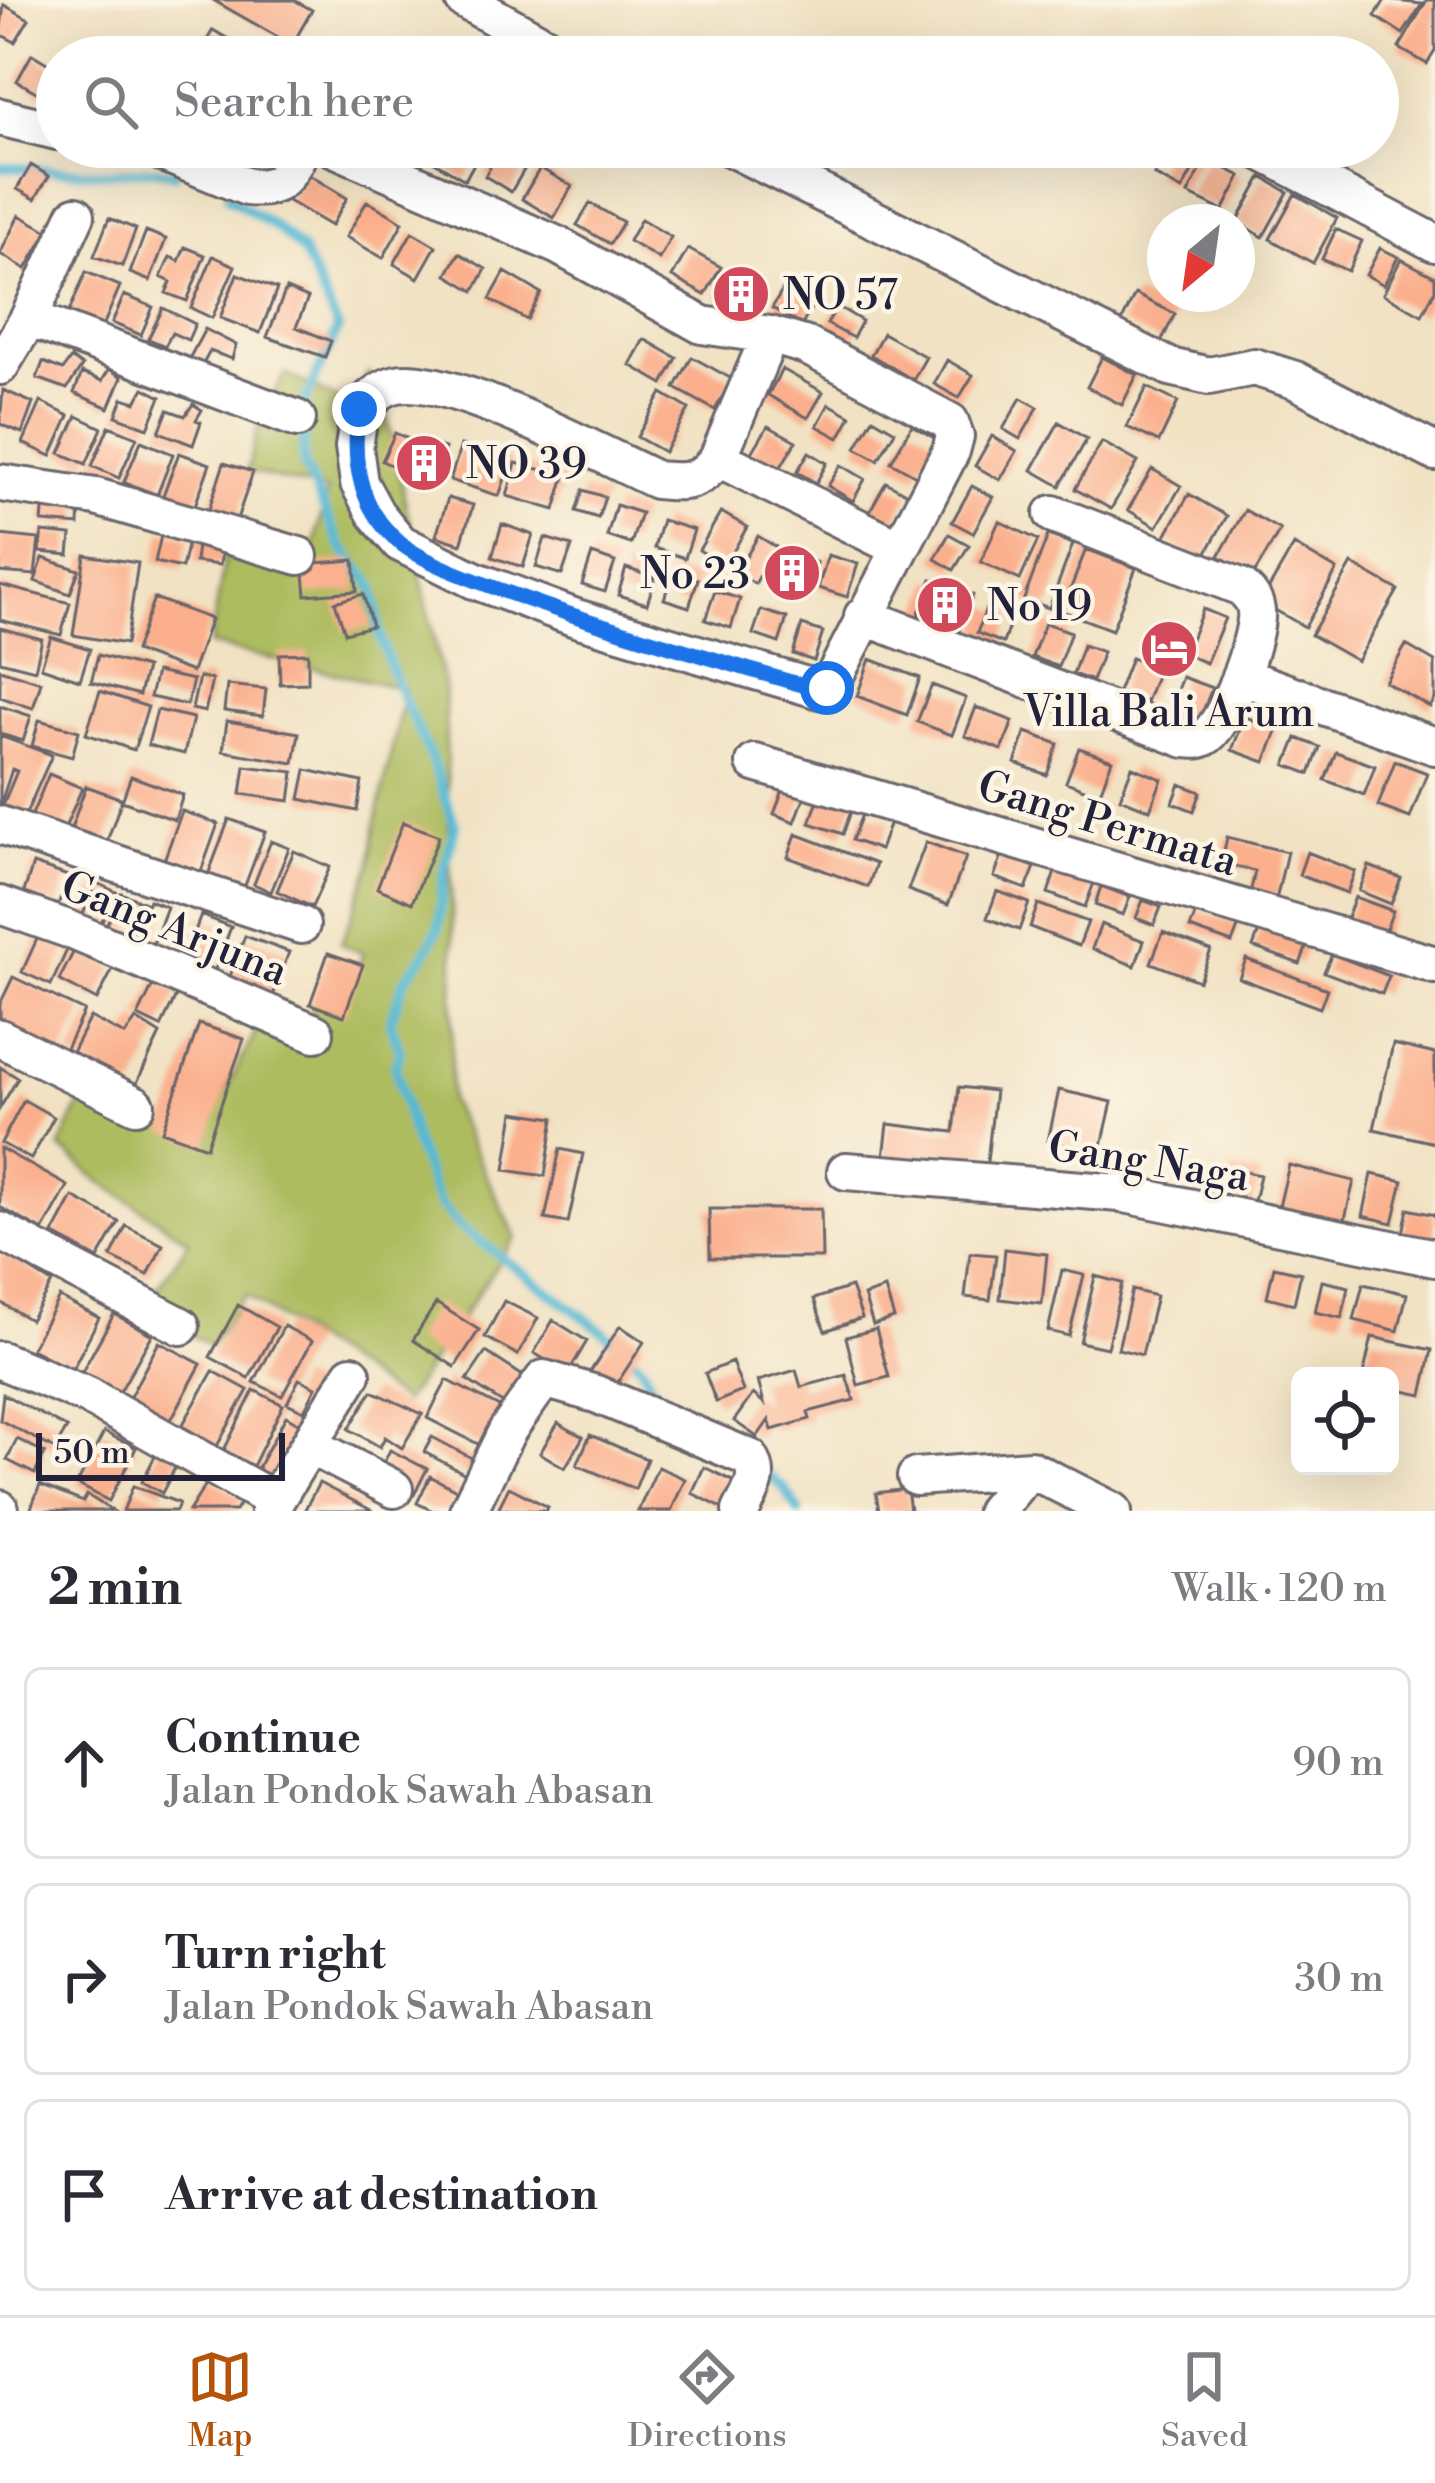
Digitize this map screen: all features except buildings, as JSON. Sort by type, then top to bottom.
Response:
[{"type":"street","points":[[464,0],[528,36]]},
{"type":"street","points":[[0,117],[36,126]]},
{"type":"street","points":[[206,168],[272,188],[284,181],[291,168]]},
{"type":"street","points":[[380,168],[559,246],[702,325],[770,335],[808,346],[950,422],[955,436],[951,451],[832,681],[820,690],[576,618],[473,580],[400,543],[358,483],[354,448],[359,409],[394,384],[413,383],[460,394],[656,480],[687,483],[707,474],[718,458],[770,335]]},
{"type":"street","points":[[771,168],[1170,367],[1209,376],[1254,367],[1294,380],[1435,452]]},
{"type":"street","points":[[1293,168],[1435,243]]},
{"type":"street","points":[[0,366],[29,318],[76,215]]},
{"type":"street","points":[[29,318],[297,419]]},
{"type":"street","points":[[1331,371],[1435,427]]},
{"type":"street","points":[[718,458],[899,548]]},
{"type":"street","points":[[0,483],[96,497],[299,556]]},
{"type":"street","points":[[863,616],[1185,739],[1197,740],[1215,728],[1240,676],[1256,623],[1256,607],[1241,587],[1053,514]]},
{"type":"street","points":[[1240,676],[1435,746]]},
{"type":"street","name":"Gang Permata","points":[[755,763],[1435,965]]},
{"type":"street","points":[[0,825],[302,925]]},
{"type":"street","name":"Gang Arjuna","points":[[0,905],[88,936],[315,1034]]},
{"type":"street","points":[[0,1038],[136,1105]]},
{"type":"street","name":"Gang Naga","points":[[845,1171],[1120,1193],[1435,1258]]},
{"type":"street","points":[[0,1231],[181,1326]]},
{"type":"street","points":[[0,1360],[88,1396],[272,1506],[352,1374]]},
{"type":"street","points":[[468,1511],[507,1430],[544,1379],[596,1394],[750,1458],[755,1484],[741,1511]]},
{"type":"street","points":[[309,1445],[394,1490]]},
{"type":"street","points":[[995,1511],[1030,1469]]},
{"type":"street","points":[[916,1477],[1030,1469],[1112,1511]]},
{"type":"green space","points":[[368,373],[390,429],[444,686],[454,968],[450,1101],[516,1237],[404,1402],[245,1295],[210,1346],[145,1306],[189,1241],[97,1179],[60,1147],[86,1090],[199,1144],[264,1015],[304,1030],[322,985],[348,994],[363,953],[341,944],[371,864],[405,689],[210,645],[227,545],[309,565],[327,491],[247,471],[262,412],[286,374],[352,406]]},
{"type":"waterway","points":[[0,167],[174,174]]},
{"type":"waterway","points":[[228,197],[278,229],[303,252],[338,328],[305,402],[303,463],[341,546],[374,587],[380,637],[455,826],[444,870],[439,927],[405,979],[390,1022],[400,1051],[395,1066],[415,1144],[439,1204],[460,1227],[603,1331],[641,1365],[655,1393],[683,1413]]},
{"type":"waterway","points":[[762,1470],[784,1488],[799,1511]]},
{"type":"place","name":"NO 57","points":[[741,294]]},
{"type":"place","name":"NO 39","points":[[424,463]]},
{"type":"place","name":"No 23","points":[[792,573]]},
{"type":"place","name":"No 19","points":[[945,605]]},
{"type":"place","name":"Villa Bali Arum","points":[[1169,649]]},
{"type":"route","points":[[359,409],[354,448],[358,483],[400,543],[473,580],[576,618],[808,687],[827,688]]}]
